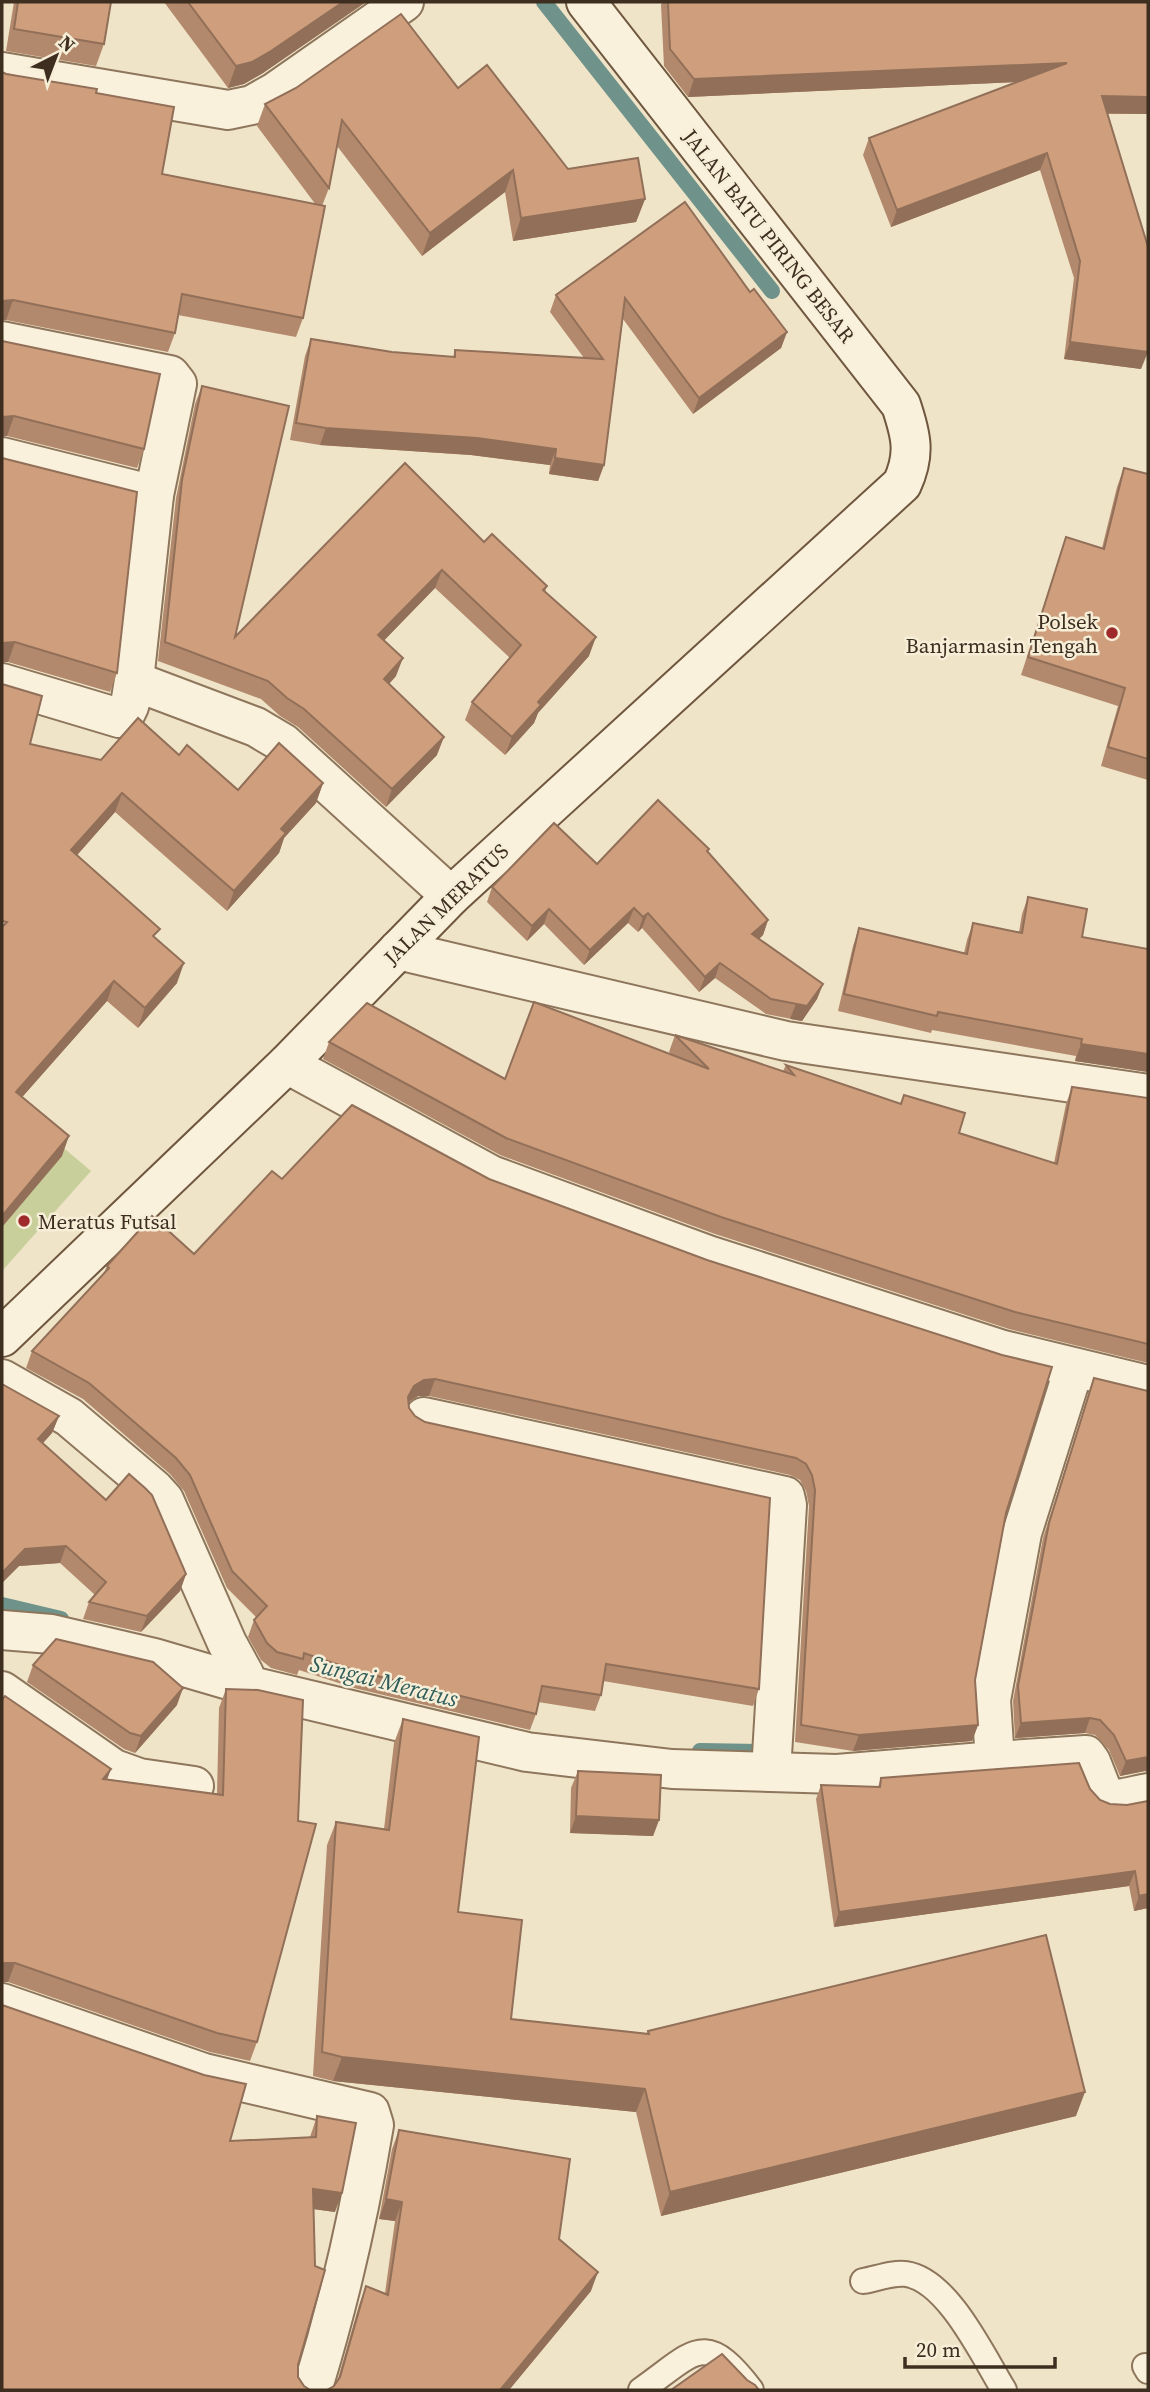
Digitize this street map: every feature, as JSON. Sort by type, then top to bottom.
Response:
[{"type":"street","points":[[2,72],[228,110],[252,104],[275,92],[404,2]]},
{"type":"street","name":"JALAN BATU PIRING BESAR","points":[[586,2],[901,405],[910,432],[911,456],[902,484]]},
{"type":"street","points":[[2,341],[170,375],[175,379],[178,388],[154,495],[134,681],[128,710],[119,718],[2,683]]},
{"type":"street","points":[[2,457],[154,495]]},
{"type":"street","name":"JALAN MERATUS","points":[[2,1337],[287,1064],[451,896],[902,484]]},
{"type":"street","points":[[134,681],[272,735],[451,896]]},
{"type":"street","points":[[398,950],[786,1041],[1148,1094]]},
{"type":"street","points":[[287,1064],[491,1175],[708,1255],[1003,1350],[1148,1385]]},
{"type":"street","points":[[995,1761],[991,1700],[1021,1533],[1074,1368]]},
{"type":"street","points":[[2,1378],[69,1418],[164,1500],[239,1667]]},
{"type":"street","points":[[424,1417],[785,1496],[787,1505],[771,1772]]},
{"type":"street","points":[[2,1630],[64,1637],[154,1658],[239,1667],[527,1752],[672,1769],[837,1774],[1086,1755],[1104,1795],[1108,1798],[1148,1793]]},
{"type":"street","points":[[2,1691],[114,1769],[139,1777],[194,1786]]},
{"type":"street","points":[[2,2003],[204,2073],[370,2112],[374,2124],[358,2220],[328,2339],[312,2390]]},
{"type":"lane","points":[[863,2281],[903,2273],[920,2277],[934,2287],[950,2302],[1004,2390]]},
{"type":"lane","points":[[641,2390],[697,2352],[710,2351],[733,2366],[751,2390]]},
{"type":"green space","name":"Meratus Futsal","points":[[2,1096],[91,1171],[2,1271]]},
{"type":"building","points":[[18,2],[111,2],[104,44],[14,29]]},
{"type":"building","points":[[188,2],[343,2],[271,51],[252,62],[236,66]]},
{"type":"building","points":[[668,2],[1148,2],[1148,97],[1102,96],[1148,247],[1148,352],[1070,342],[1080,261],[1047,153],[897,210],[869,138],[1067,63],[694,79],[670,49]]},
{"type":"building","points":[[401,14],[458,88],[487,65],[568,169],[638,158],[645,199],[521,218],[513,170],[430,233],[342,120],[329,188],[265,104],[296,88]]},
{"type":"building","points":[[2,72],[97,89],[96,93],[174,107],[162,174],[325,206],[303,318],[182,294],[175,333],[13,300],[2,301]]},
{"type":"building","points":[[685,202],[750,292],[754,289],[787,332],[699,398],[625,298],[604,465],[555,458],[556,449],[477,438],[326,428],[296,423],[311,339],[392,352],[455,357],[455,350],[603,359],[556,295]]},
{"type":"building","points":[[2,341],[160,374],[144,449],[14,416],[2,417]]},
{"type":"building","points":[[202,386],[289,406],[235,637],[405,463],[484,542],[492,534],[547,586],[543,590],[596,637],[538,702],[541,705],[512,737],[472,702],[521,645],[442,570],[378,635],[403,658],[384,679],[444,737],[392,789],[304,709],[268,681],[165,642],[182,480]]},
{"type":"building","points":[[2,458],[137,492],[117,673],[15,642],[2,643]]},
{"type":"building","points":[[1124,468],[1148,474],[1148,759],[1108,747],[1125,688],[1028,657],[1066,537],[1104,549]]},
{"type":"building","points":[[2,684],[42,696],[30,744],[101,760],[138,718],[179,755],[187,745],[238,790],[279,743],[323,783],[281,829],[286,833],[234,891],[122,793],[71,850],[160,929],[153,936],[184,963],[145,1008],[114,981],[16,1092],[69,1136],[2,1216],[2,927],[7,922],[2,921]]},
{"type":"building","points":[[658,800],[709,849],[707,851],[768,920],[752,934],[823,984],[807,1006],[771,999],[720,963],[705,977],[648,913],[643,917],[634,908],[590,950],[549,909],[532,926],[492,887],[554,823],[597,864]]},
{"type":"building","points":[[1028,897],[1087,909],[1082,937],[1148,949],[1148,1054],[1081,1044],[1082,1039],[938,1012],[937,1016],[844,994],[859,928],[967,954],[973,923],[1022,933]]},
{"type":"building","points":[[534,1002],[709,1069],[675,1035],[794,1075],[786,1065],[901,1104],[904,1095],[965,1113],[959,1133],[1057,1164],[1072,1087],[1148,1098],[1148,1344],[1015,1312],[721,1217],[506,1138],[329,1042],[367,1003],[505,1079]]},
{"type":"building","points":[[352,1105],[489,1179],[707,1260],[1002,1355],[1052,1367],[1006,1513],[975,1680],[978,1725],[859,1735],[801,1725],[815,1490],[806,1464],[796,1458],[435,1379],[424,1380],[414,1386],[408,1397],[409,1408],[425,1422],[770,1498],[759,1689],[606,1664],[601,1695],[542,1686],[536,1714],[360,1672],[304,1653],[303,1659],[277,1652],[267,1643],[254,1620],[267,1606],[232,1571],[190,1475],[176,1458],[89,1383],[32,1351],[109,1268],[107,1266],[152,1216],[194,1254],[272,1171],[282,1179]]},
{"type":"building","points":[[1094,1378],[1148,1391],[1148,1757],[1126,1761],[1114,1735],[1100,1720],[1090,1718],[1021,1723],[1018,1686],[1049,1523]]},
{"type":"building","points":[[2,1384],[59,1416],[38,1439],[106,1500],[129,1474],[152,1495],[186,1574],[147,1616],[89,1602],[106,1582],[66,1546],[25,1549],[2,1573]]},
{"type":"building","points":[[56,1639],[153,1662],[183,1688],[141,1736],[130,1733],[33,1665]]},
{"type":"building","points":[[226,1689],[258,1690],[303,1700],[298,1821],[316,1824],[257,2042],[217,2033],[15,1963],[2,1964],[2,1700],[5,1696],[111,1769],[103,1779],[223,1795]]},
{"type":"building","points":[[403,1719],[479,1737],[458,1912],[522,1920],[511,2019],[649,2034],[648,2031],[1046,1935],[1085,2092],[670,2192],[645,2089],[342,2057],[322,2052],[336,1822],[389,1830]]},
{"type":"building","points":[[1079,1763],[1090,1789],[1100,1800],[1110,1804],[1127,1805],[1148,1801],[1148,1894],[1139,1896],[1135,1871],[839,1912],[821,1785],[880,1787],[881,1778]]},
{"type":"building","points":[[578,1771],[661,1775],[659,1820],[576,1816]]},
{"type":"building","points":[[2,2005],[204,2075],[246,2084],[230,2141],[316,2137],[317,2116],[356,2123],[342,2193],[313,2189],[315,2266],[325,2270],[298,2365],[298,2377],[310,2390],[2,2390]]},
{"type":"building","points":[[399,2130],[570,2159],[559,2239],[598,2272],[500,2390],[327,2390],[334,2386],[340,2377],[366,2286],[388,2295],[402,2202],[386,2199]]},
{"type":"building","points":[[722,2354],[759,2390],[671,2390]]},
{"type":"waterway","points":[[544,2],[772,291]]},
{"type":"waterway","name":"Sungai Meratus","points":[[2,1605],[61,1619]]},
{"type":"waterway","name":"Sungai Meratus","points":[[700,1751],[760,1752]]},
{"type":"place","name":"Polsek Banjarmasin Tengah","points":[[1112,633]]},
{"type":"place","name":"Meratus Futsal","points":[[24,1221]]}]
